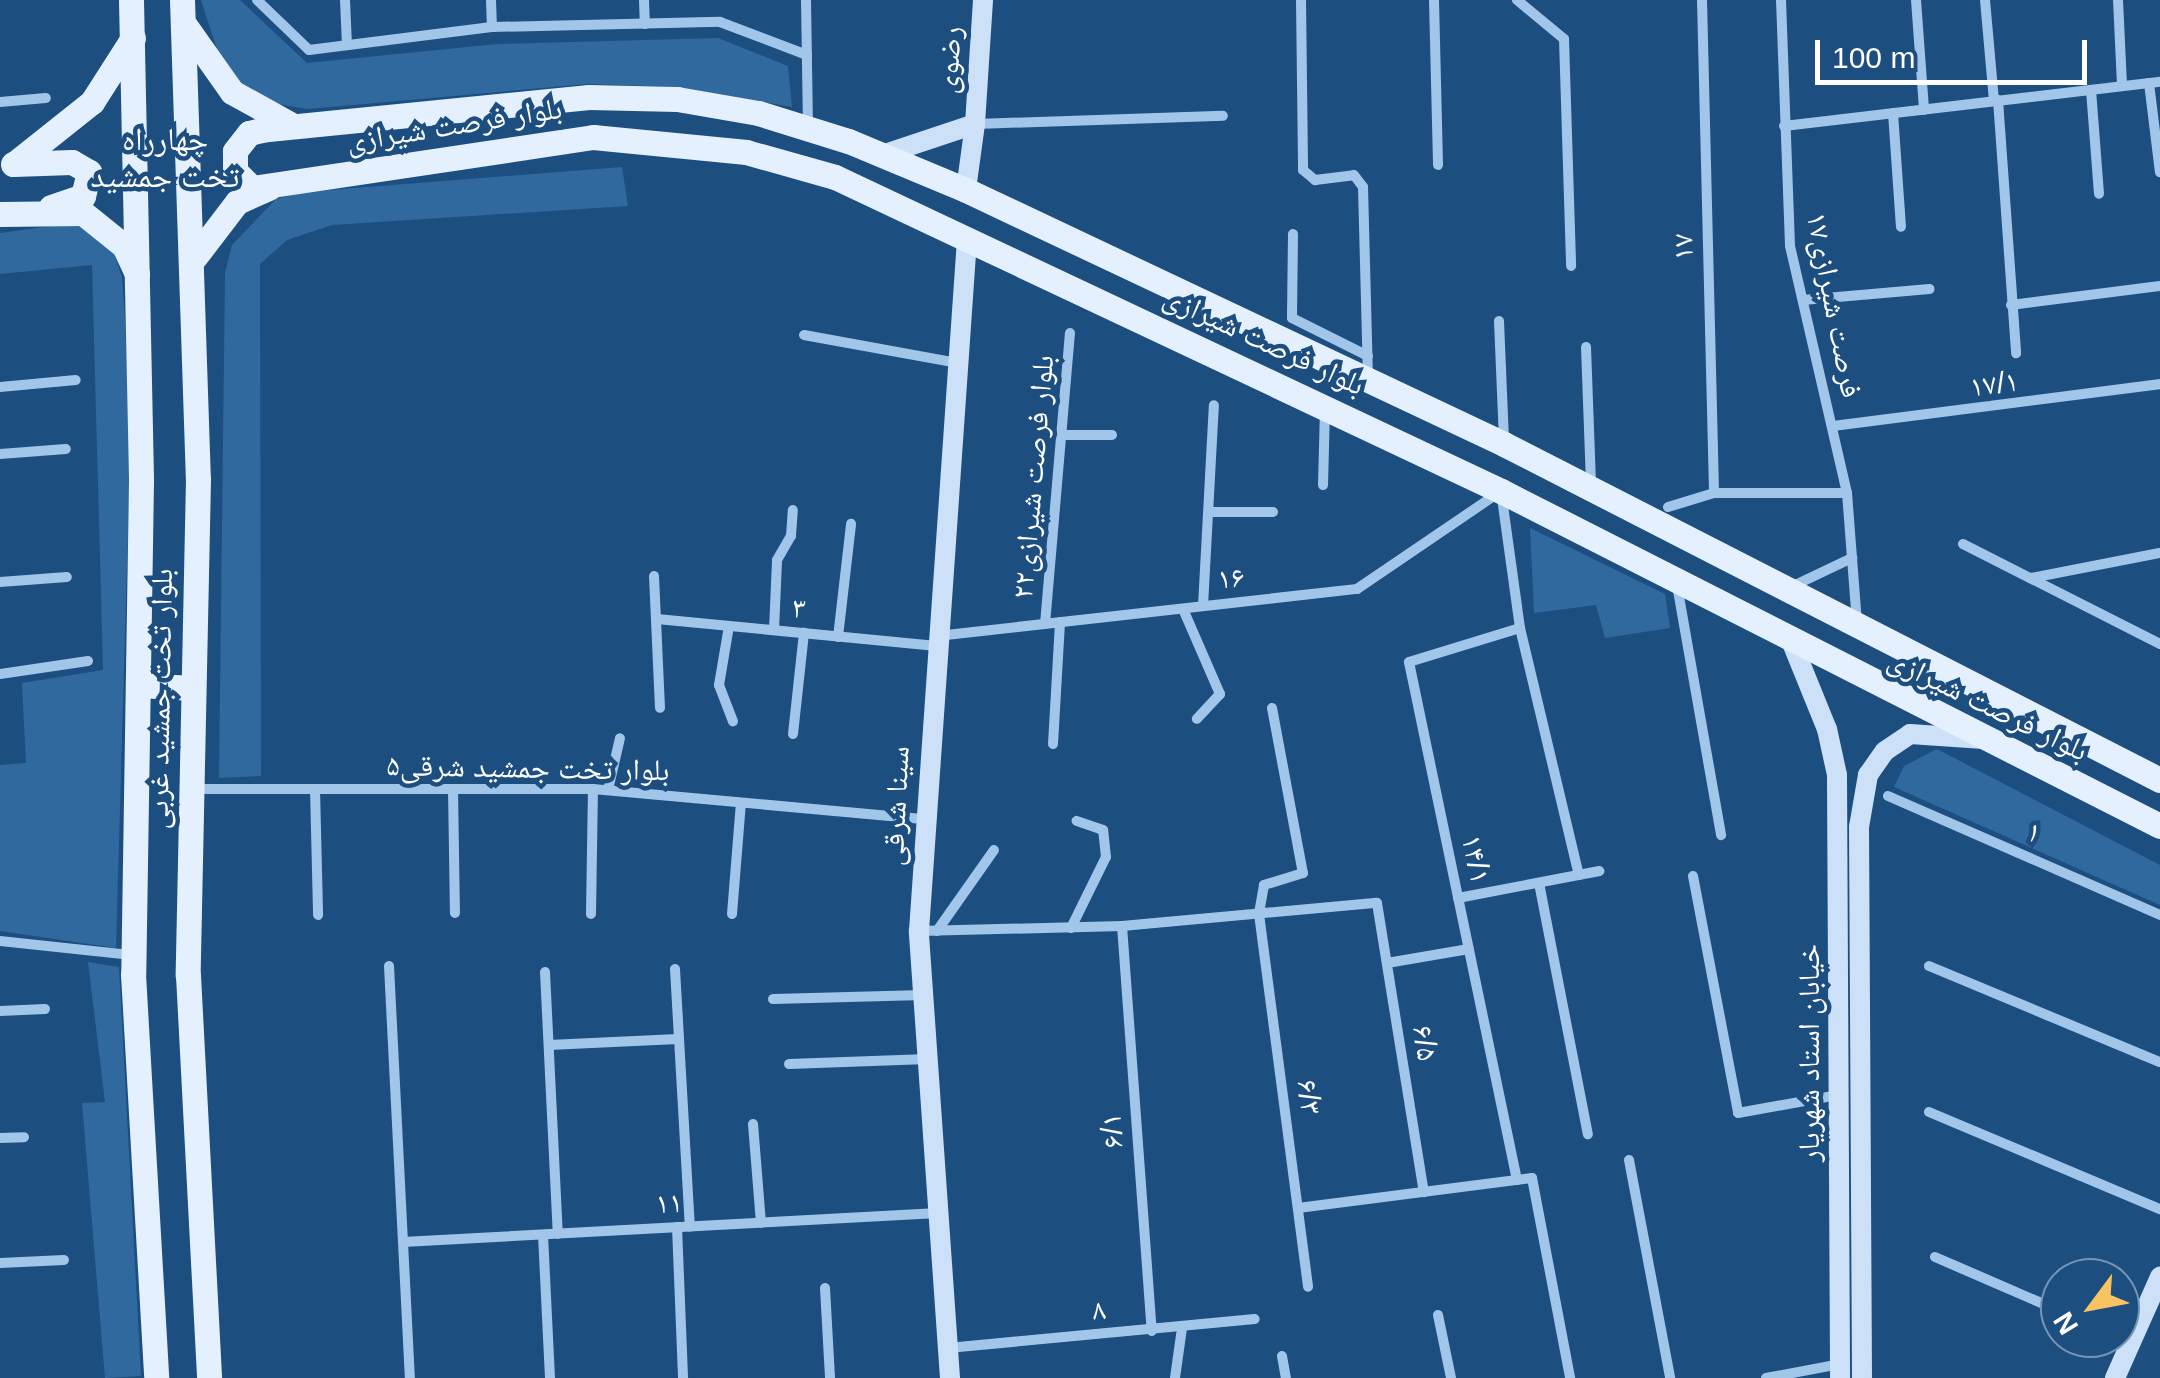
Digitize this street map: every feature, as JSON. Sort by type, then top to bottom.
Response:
[{"type":"main road","name":"بلوار تخت جمشید غربی","points":[[132,0],[141,284],[134,955],[156,1378]]},
{"type":"main road","name":"بلوار تخت جمشید غربی","points":[[182,10],[196,258],[190,1030],[208,1378]]},
{"type":"main road","points":[[182,10],[232,92],[294,126]]},
{"type":"main road","points":[[7,165],[92,102],[133,38]]},
{"type":"main road","name":"بلوار فرصت شیرازی","points":[[2160,780],[1783,590],[1368,368],[1297,347],[966,190],[808,128],[677,98],[589,97],[294,126],[248,133],[235,150],[235,171],[243,184],[283,184],[593,137],[672,141],[835,178],[1326,406],[2160,826]]},
{"type":"main road","points":[[7,165],[72,162],[89,172],[83,196],[32,213]]},
{"type":"main road","points":[[196,258],[237,202],[283,184]]},
{"type":"main road","points":[[0,214],[70,210],[94,220],[124,246],[141,284]]},
{"type":"main road","points":[[138,685],[194,688]]},
{"type":"street","points":[[257,0],[309,50],[492,27],[720,22],[807,55]]},
{"type":"street","points":[[345,0],[347,45]]},
{"type":"street","points":[[491,0],[492,27]]},
{"type":"street","points":[[644,0],[645,24]]},
{"type":"street","points":[[806,0],[808,128]]},
{"type":"street","name":"رضوی","points":[[966,190],[975,124],[983,0]]},
{"type":"street","points":[[1300,0],[1302,170],[1315,180],[1354,175],[1363,186],[1368,368]]},
{"type":"street","points":[[1434,0],[1438,165]]},
{"type":"street","points":[[1517,0],[1564,39],[1571,266]]},
{"type":"street","name":"۱۷","points":[[1702,0],[1714,493]]},
{"type":"street","name":"۱۷فرصت شیرازی","points":[[1782,0],[1790,246],[1846,493],[1858,628]]},
{"type":"street","points":[[1916,0],[1924,110]]},
{"type":"street","points":[[1985,0],[2016,353]]},
{"type":"street","points":[[2118,0],[2122,86]]},
{"type":"street","points":[[1784,126],[2154,82],[2160,172]]},
{"type":"street","points":[[2091,90],[2099,194]]},
{"type":"street","points":[[0,102],[46,98]]},
{"type":"street","points":[[1893,113],[1900,227]]},
{"type":"street","points":[[882,156],[975,124],[1224,116]]},
{"type":"street","points":[[1293,234],[1292,318],[1297,347]]},
{"type":"street","name":"سینا شرقی","points":[[950,1378],[924,995],[928,931],[924,819],[967,238]]},
{"type":"street","points":[[2011,306],[2160,286]]},
{"type":"street","points":[[1802,300],[1930,289]]},
{"type":"street","points":[[1292,318],[1368,368]]},
{"type":"street","points":[[1499,320],[1504,444]]},
{"type":"street","name":"بلوار فرصت شیرازی۲۲","points":[[1045,624],[1070,334]]},
{"type":"street","points":[[804,335],[958,363]]},
{"type":"street","points":[[1586,348],[1591,490]]},
{"type":"street","points":[[0,387],[76,380]]},
{"type":"street","name":"۱۷/۱","points":[[1833,426],[2160,384]]},
{"type":"street","points":[[1203,606],[1214,406]]},
{"type":"street","points":[[1323,485],[1326,406]]},
{"type":"street","points":[[1061,435],[1112,434]]},
{"type":"street","points":[[0,454],[66,449]]},
{"type":"street","points":[[1501,492],[1520,628],[1579,875]]},
{"type":"street","name":"۱۶","points":[[937,641],[1060,622],[1357,589],[1501,492]]},
{"type":"street","points":[[1668,507],[1714,493],[1846,493]]},
{"type":"street","points":[[774,630],[777,560],[791,536],[793,510]]},
{"type":"street","points":[[1211,512],[1273,512]]},
{"type":"street","points":[[838,636],[852,524]]},
{"type":"street","points":[[1963,544],[2160,644]]},
{"type":"street","points":[[2030,578],[2160,553]]},
{"type":"street","points":[[1783,590],[1820,578],[1852,558]]},
{"type":"street","points":[[654,576],[660,708]]},
{"type":"street","points":[[0,582],[67,578]]},
{"type":"street","points":[[1676,581],[1721,835]]},
{"type":"street","points":[[1183,608],[1220,694],[1196,719]]},
{"type":"street","name":"۳","points":[[657,619],[937,641]]},
{"type":"street","points":[[1053,744],[1060,622]]},
{"type":"street","points":[[729,626],[719,685],[733,721]]},
{"type":"street","name":"۱۴/۱","points":[[1517,1180],[1408,662],[1520,628]]},
{"type":"street","points":[[793,734],[804,633]]},
{"type":"street","name":"خیابان استاد شهریار","points":[[1792,643],[1827,729],[1837,775],[1840,1371]]},
{"type":"street","points":[[0,674],[88,660]]},
{"type":"street","points":[[928,931],[1122,926],[1259,914],[1264,885],[1303,873],[1272,708]]},
{"type":"street","name":"خیابان استاد شهریار","points":[[1862,1378],[1859,827],[1868,774],[1885,751],[1910,734],[1984,739]]},
{"type":"street","points":[[608,790],[620,738]]},
{"type":"street","name":"بلوار تخت جمشید شرقی۵","points":[[190,789],[593,789],[924,819]]},
{"type":"street","points":[[315,789],[318,914]]},
{"type":"street","points":[[453,789],[455,912]]},
{"type":"street","points":[[591,914],[593,789]]},
{"type":"street","name":"۱","points":[[1888,796],[2160,914]]},
{"type":"street","points":[[732,914],[741,802]]},
{"type":"street","points":[[1071,928],[1106,856],[1103,830],[1077,821]]},
{"type":"street","points":[[928,931],[994,850]]},
{"type":"street","points":[[1458,898],[1600,871]]},
{"type":"street","points":[[1692,876],[1738,1113],[1838,1095]]},
{"type":"street","points":[[1539,883],[1588,1134]]},
{"type":"street","name":"۶/۵","points":[[1259,914],[1377,902],[1424,1192]]},
{"type":"street","name":"۶/۳","points":[[1259,914],[1308,1287]]},
{"type":"street","name":"۶/۱","points":[[1122,926],[1152,1331]]},
{"type":"street","points":[[0,941],[134,955]]},
{"type":"street","points":[[1387,962],[1469,949]]},
{"type":"street","points":[[389,966],[410,1378]]},
{"type":"street","points":[[1929,966],[2160,1062]]},
{"type":"street","points":[[674,969],[690,1227]]},
{"type":"street","points":[[545,972],[558,1234]]},
{"type":"street","points":[[773,1000],[924,995]]},
{"type":"street","points":[[0,1011],[45,1009]]},
{"type":"street","points":[[549,1045],[678,1040]]},
{"type":"street","points":[[789,1064],[928,1059]]},
{"type":"street","points":[[1930,1112],[2160,1209]]},
{"type":"street","points":[[753,1124],[761,1223]]},
{"type":"street","points":[[0,1138],[24,1137]]},
{"type":"street","points":[[1629,1160],[1670,1378]]},
{"type":"street","points":[[1298,1208],[1532,1178],[1570,1378]]},
{"type":"street","name":"۱۱","points":[[403,1242],[938,1213]]},
{"type":"street","points":[[677,1228],[683,1378]]},
{"type":"street","points":[[543,1235],[550,1378]]},
{"type":"street","points":[[1935,1257],[2040,1302]]},
{"type":"street","points":[[0,1263],[64,1260]]},
{"type":"street","points":[[2140,1314],[2160,1277]]},
{"type":"street","points":[[824,1288],[830,1378]]},
{"type":"street","points":[[1438,1315],[1451,1378]]},
{"type":"street","name":"۸","points":[[948,1348],[1255,1319]]},
{"type":"street","points":[[1175,1378],[1182,1328]]},
{"type":"street","points":[[1282,1356],[1286,1378]]},
{"type":"street","points":[[1766,1378],[1840,1371]]},
{"type":"shaded area","points":[[201,0],[240,0],[307,63],[497,44],[718,38],[788,66],[792,107],[677,87],[587,84],[308,109],[277,104],[236,80],[220,59]]},
{"type":"shaded area","points":[[622,167],[628,206],[332,225],[287,240],[260,264],[261,776],[219,778],[225,273],[232,245],[276,199],[303,192]]},
{"type":"shaded area","points":[[73,223],[95,231],[112,248],[122,277],[125,318],[130,462],[116,948],[0,931],[0,765],[26,763],[22,683],[103,670],[92,265],[0,274],[0,233]]},
{"type":"shaded area","points":[[1530,528],[1665,594],[1670,628],[1605,638],[1596,605],[1534,613]]},
{"type":"shaded area","points":[[1937,749],[2160,865],[2160,905],[1894,787],[1904,766]]},
{"type":"shaded area","points":[[88,962],[119,967],[141,1376],[105,1378],[82,1103],[105,1102]]},
{"type":"district","name":"چهارراه تخت جمشید","points":[[165,158]]}]
